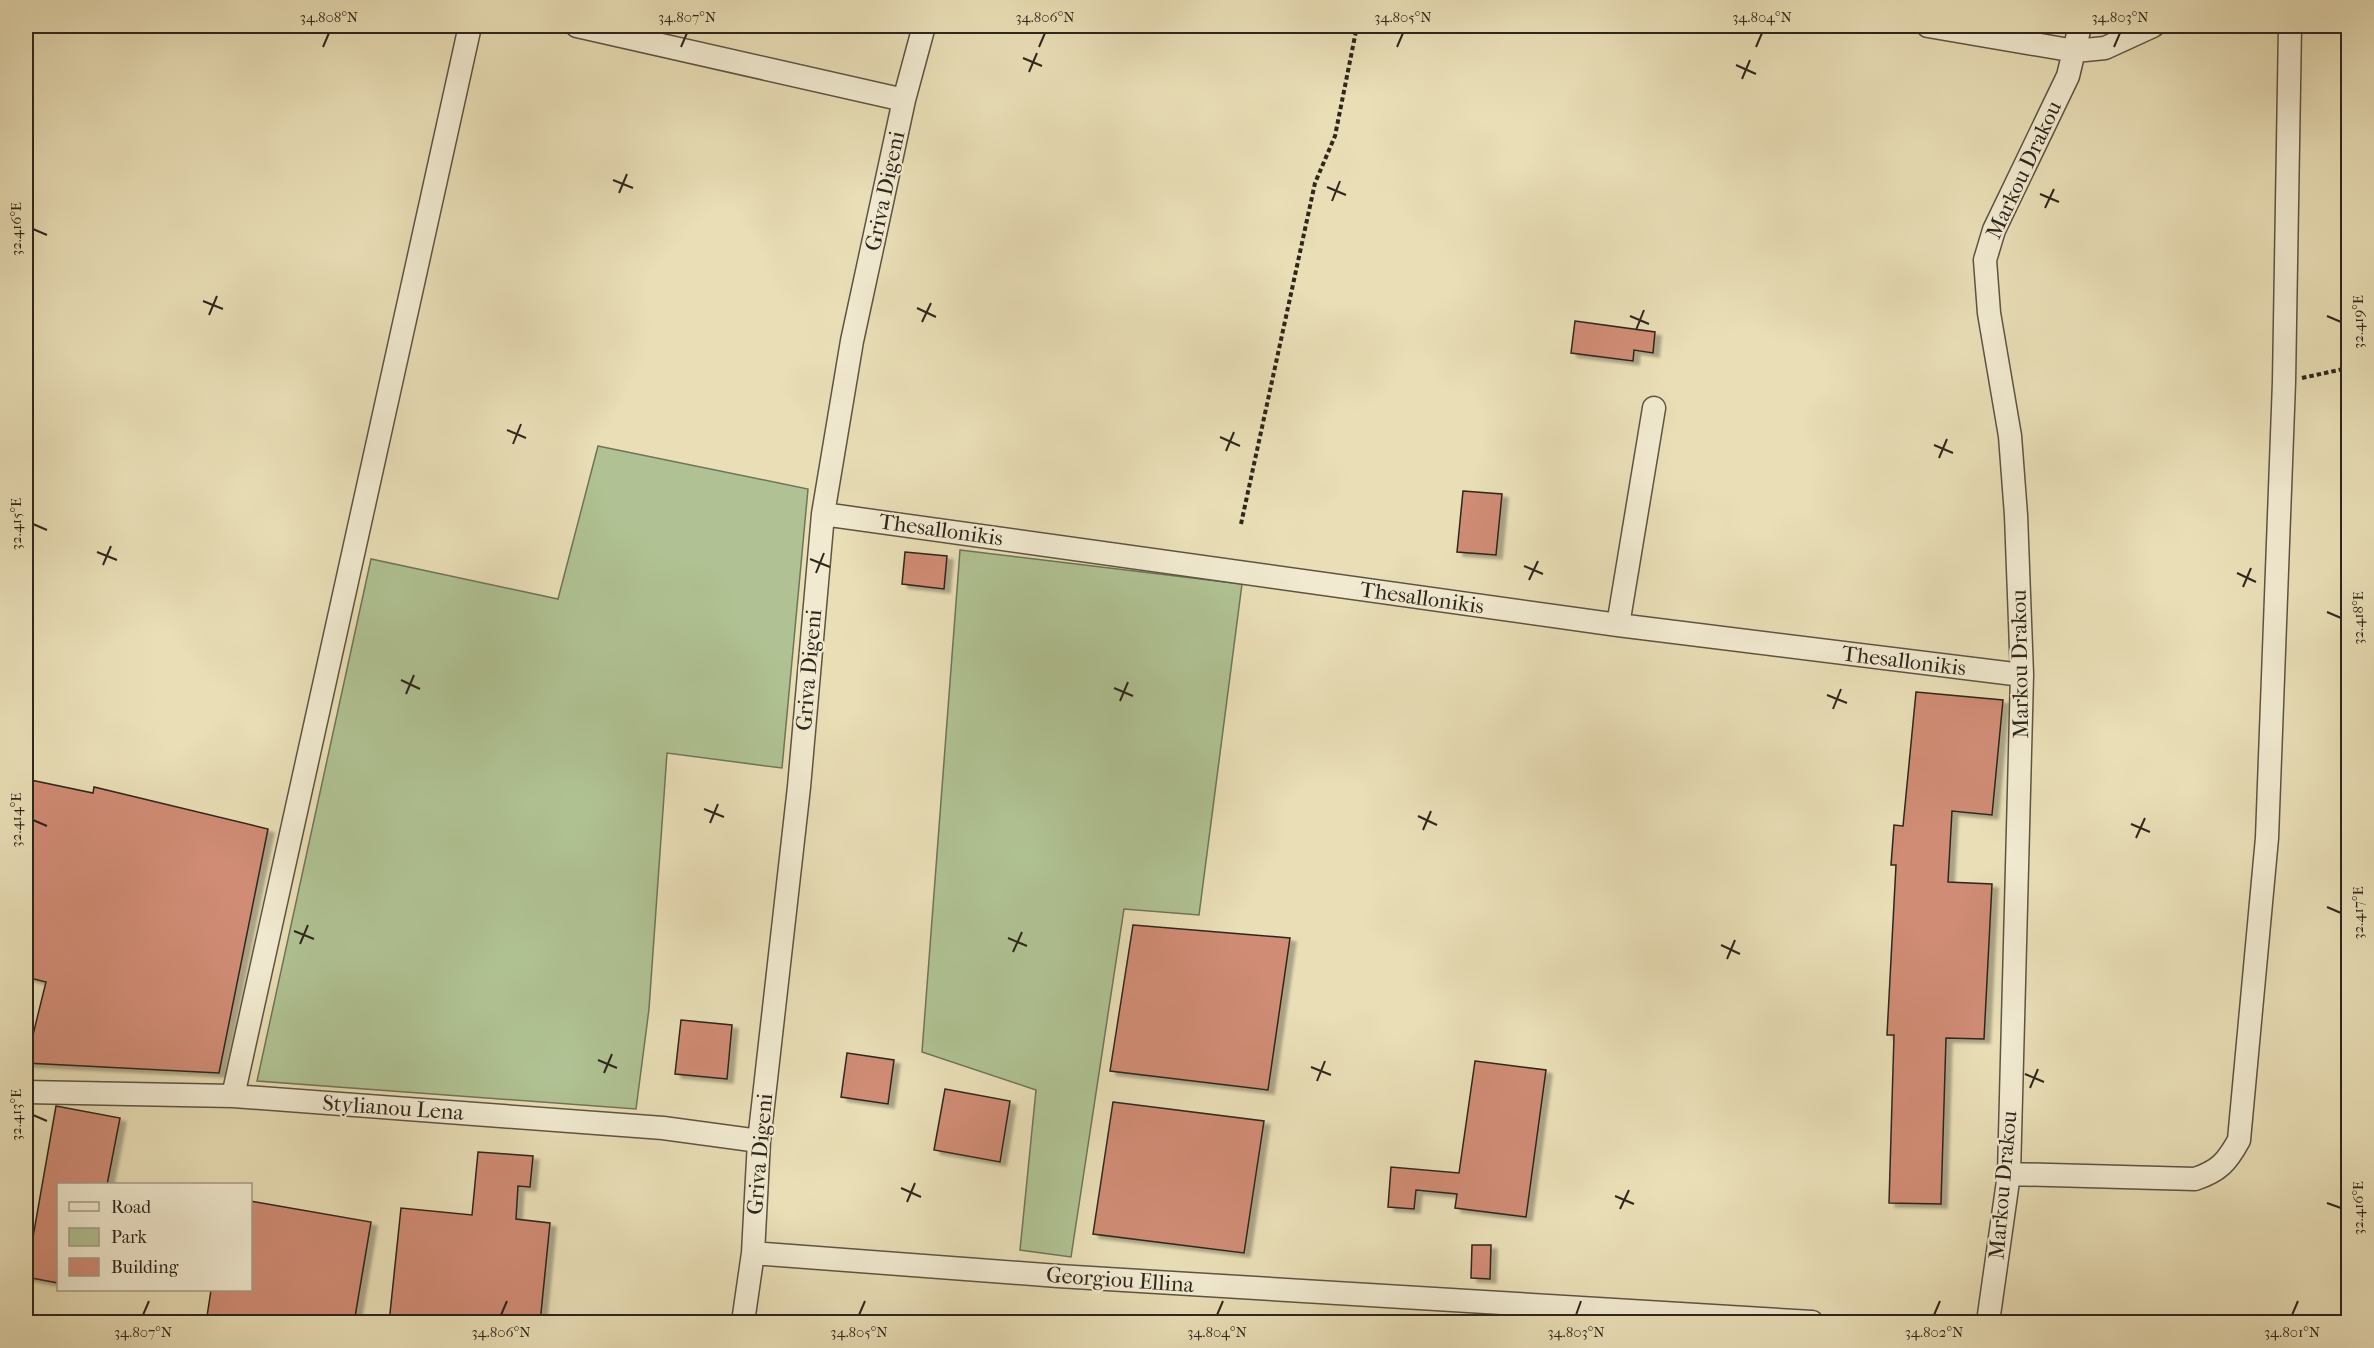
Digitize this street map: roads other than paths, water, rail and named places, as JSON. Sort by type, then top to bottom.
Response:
[{"type":"street","points":[[233,1096],[470,26]]},
{"type":"street","points":[[577,26],[904,100]]},
{"type":"street","name":"Griva Digeni","points":[[743,1323],[753,1253],[759,1141],[799,787],[823,514],[852,341],[904,100],[924,26]]},
{"type":"street","points":[[1928,26],[2075,51],[2105,48],[2153,26]]},
{"type":"street","name":"Markou Drakou","points":[[1988,1323],[2009,1174],[2022,675],[2016,515],[2010,436],[1989,313],[1985,260],[1994,230],[2068,76],[2080,26]]},
{"type":"street","points":[[2009,1174],[2195,1179],[2213,1173],[2229,1158],[2239,1140],[2267,838],[2284,382],[2290,26]]},
{"type":"street","points":[[1618,626],[1654,408]]},
{"type":"street","name":"Thesallonikis","points":[[823,514],[1618,626],[2022,675]]},
{"type":"street","name":"Stylianou Lena","points":[[26,1092],[233,1096],[663,1128],[759,1141]]},
{"type":"street","name":"Georgiou Ellina","points":[[753,1253],[1058,1276],[1812,1323]]}]
